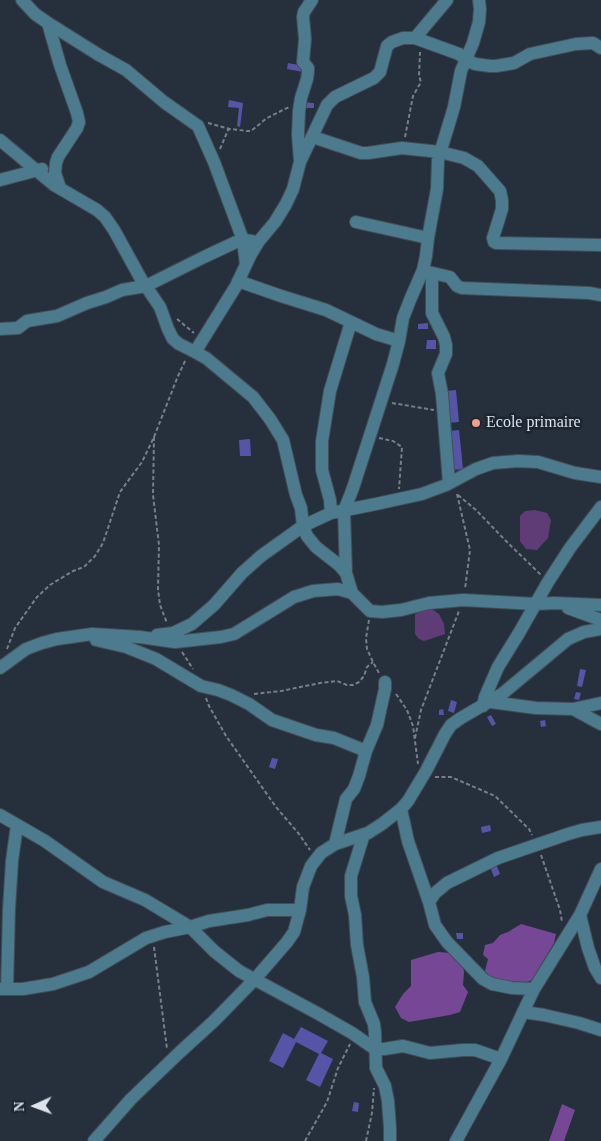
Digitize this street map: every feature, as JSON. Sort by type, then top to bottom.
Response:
[{"type":"street","points":[[22,0],[34,14],[126,70],[164,102],[198,126],[214,162],[243,240],[246,265]]},
{"type":"street","points":[[300,162],[298,122],[301,98],[308,79],[308,68],[303,62],[305,39],[304,12],[312,0]]},
{"type":"street","points":[[418,39],[447,0]]},
{"type":"street","points":[[449,484],[444,412],[438,373],[446,354],[446,345],[432,312],[426,256],[437,189],[440,152],[454,107],[461,72],[479,22],[479,0]]},
{"type":"street","points":[[48,23],[79,122],[56,163],[56,173],[60,188]]},
{"type":"street","points":[[193,351],[238,281],[259,241],[275,222],[286,204],[293,189],[300,162],[327,106],[335,97],[374,78],[380,72],[387,46],[392,42],[403,38],[418,39],[459,54],[475,64],[496,66],[514,63],[530,54],[576,44],[593,44],[601,48]]},
{"type":"street","points":[[313,137],[361,153],[402,148],[440,152],[464,158],[478,166],[500,191],[502,209],[493,238],[496,244],[601,245]]},
{"type":"street","points":[[0,140],[60,188],[105,217],[141,279],[160,307],[173,339],[206,358],[253,397],[283,440],[307,536],[316,547],[339,565],[346,574]]},
{"type":"street","points":[[0,180],[47,168],[56,163]]},
{"type":"street","points":[[356,222],[428,238]]},
{"type":"street","points":[[0,329],[18,328],[27,321],[57,316],[122,290],[146,286],[236,242],[243,240],[259,241]]},
{"type":"street","points":[[428,272],[450,277],[457,286],[462,288],[601,295]]},
{"type":"street","points":[[428,272],[410,300],[403,318],[400,342],[344,511],[346,574],[352,593],[370,611],[382,612],[401,610],[429,603],[463,600],[601,605]]},
{"type":"street","points":[[238,281],[326,310],[376,334],[400,342]]},
{"type":"street","points":[[331,513],[330,500],[322,470],[322,441],[330,392],[351,322]]},
{"type":"street","points":[[173,638],[214,605],[242,573],[261,556],[304,526],[331,513],[422,494],[449,484],[476,469],[493,463],[538,462],[575,473],[601,477]]},
{"type":"street","points":[[487,704],[485,697],[498,667],[548,582],[570,548],[601,507]]},
{"type":"street","points":[[0,668],[26,649],[50,641],[92,634],[173,638],[222,637],[234,634],[294,597],[313,591],[338,589],[352,593]]},
{"type":"street","points":[[554,603],[601,620]]},
{"type":"street","points":[[94,1141],[131,1099],[214,1021],[255,979],[287,942],[294,932],[300,910],[303,887],[311,866],[321,853],[335,844],[364,834],[382,824],[401,809],[424,775],[451,724],[502,694],[568,639],[584,632],[601,629]]},
{"type":"street","points":[[76,636],[126,647],[156,659],[201,686],[231,695],[272,720],[316,735],[334,738],[366,751]]},
{"type":"street","points":[[335,844],[346,799],[354,789],[366,751],[377,725],[385,682]]},
{"type":"street","points":[[487,704],[573,709],[601,702]]},
{"type":"street","points":[[573,709],[601,724]]},
{"type":"street","points":[[401,809],[408,841],[435,925],[447,942],[483,979],[492,984],[512,988],[534,989]]},
{"type":"street","points":[[0,815],[46,841],[102,882],[145,900],[190,927],[214,951],[239,971],[317,1013],[375,1049],[384,1050],[402,1046],[430,1053],[475,1050],[501,1059]]},
{"type":"street","points":[[17,826],[12,861],[3,989],[24,989],[53,984],[89,972],[146,938],[209,921],[267,910],[300,910]]},
{"type":"street","points":[[429,902],[435,893],[447,883],[498,858],[582,830],[601,827]]},
{"type":"street","points":[[364,834],[351,876],[351,896],[365,1002],[374,1024],[376,1068],[385,1086],[388,1101],[390,1141]]},
{"type":"street","points":[[456,1141],[501,1059],[534,989],[580,915],[601,869]]},
{"type":"street","points":[[580,915],[588,948],[595,968],[601,978]]},
{"type":"street","points":[[523,1012],[572,1021],[601,1030]]},
{"type":"path","points":[[402,148],[413,96],[421,82],[418,39]]},
{"type":"path","points":[[192,121],[215,124],[247,132],[267,118],[295,104],[301,98]]},
{"type":"path","points":[[214,162],[230,128]]},
{"type":"path","points":[[4,655],[15,628],[37,597],[50,585],[73,571],[84,567],[104,543],[120,492],[142,462],[178,376],[193,351],[196,340],[194,332],[160,307]]},
{"type":"path","points":[[381,402],[444,412]]},
{"type":"path","points":[[370,436],[393,441],[402,447],[398,500]]},
{"type":"path","points":[[154,437],[153,495],[159,545],[158,590],[160,604],[173,638],[192,666],[209,706],[226,736],[276,807],[317,859]]},
{"type":"path","points":[[415,740],[422,710],[463,600],[468,572],[470,550],[457,494],[476,510],[548,582]]},
{"type":"path","points":[[370,611],[366,638],[367,649],[381,677],[407,710],[413,726],[418,769],[424,775],[438,778],[451,777],[495,796],[529,829],[537,844],[560,910],[566,939]]},
{"type":"path","points":[[250,694],[281,691],[337,681],[353,685],[359,682],[364,676],[367,667],[373,662]]},
{"type":"path","points":[[153,936],[169,1062]]},
{"type":"path","points":[[305,1141],[328,1102],[338,1068],[355,1035]]},
{"type":"path","points":[[366,1141],[372,1113],[374,1086]]},
{"type":"shaded area","points":[[535,510],[547,513],[551,520],[548,538],[537,550],[526,549],[520,541],[520,516],[525,511]]},
{"type":"shaded area","points":[[429,606],[439,614],[444,624],[445,634],[424,641],[415,634],[415,615],[419,607]]},
{"type":"shaded area","points":[[521,924],[556,934],[554,943],[532,980],[525,983],[483,979],[488,959],[483,955],[485,945],[493,943],[500,935]]},
{"type":"shaded area","points":[[438,952],[450,953],[462,960],[464,972],[463,985],[468,992],[460,1012],[409,1022],[401,1018],[395,1007],[403,994],[411,986],[411,960]]},
{"type":"shaded area","points":[[562,1104],[575,1110],[564,1141],[549,1141]]},
{"type":"building","points":[[288,63],[304,66],[303,72],[287,69]]},
{"type":"building","points":[[229,100],[243,103],[240,127],[237,126],[239,108],[228,107]]},
{"type":"building","points":[[303,102],[314,103],[314,108],[303,108]]},
{"type":"building","points":[[428,323],[428,329],[418,329],[418,324]]},
{"type":"building","points":[[427,340],[436,340],[436,349],[426,349]]},
{"type":"building","points":[[456,390],[459,422],[448,423],[446,391]]},
{"type":"building","points":[[459,430],[463,469],[453,470],[449,431]]},
{"type":"building","points":[[250,439],[251,456],[240,456],[239,440]]},
{"type":"building","points":[[580,669],[586,670],[582,687],[577,686]]},
{"type":"building","points":[[576,692],[581,693],[579,700],[574,699]]},
{"type":"building","points":[[451,700],[457,702],[454,713],[448,711]]},
{"type":"building","points":[[443,709],[444,715],[439,715],[439,710]]},
{"type":"building","points":[[491,715],[496,724],[492,726],[487,717]]},
{"type":"building","points":[[545,720],[546,726],[541,727],[540,721]]},
{"type":"building","points":[[272,758],[278,759],[275,769],[269,767]]},
{"type":"building","points":[[490,825],[491,831],[482,833],[481,827]]},
{"type":"building","points":[[496,864],[500,874],[494,877],[490,867]]},
{"type":"building","points":[[456,933],[463,933],[463,939],[457,939]]},
{"type":"building","points":[[301,1027],[328,1041],[321,1053],[333,1059],[320,1087],[306,1080],[319,1054],[296,1042],[283,1068],[269,1061],[283,1033],[294,1039]]},
{"type":"building","points":[[354,1102],[359,1103],[358,1112],[352,1111]]},
{"type":"place","name":"Ecole primaire","points":[[476,423]]}]
